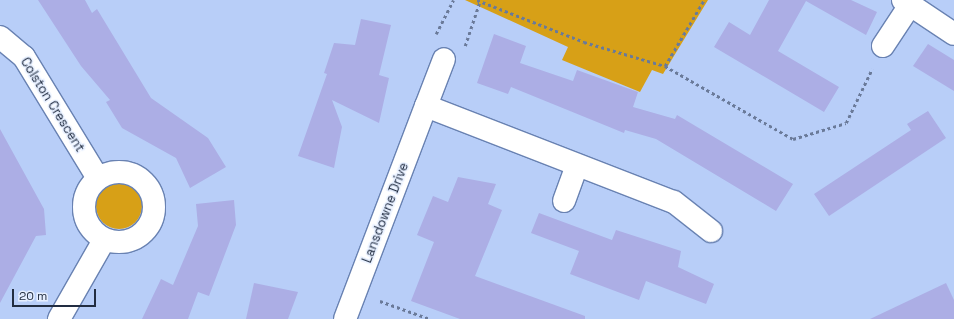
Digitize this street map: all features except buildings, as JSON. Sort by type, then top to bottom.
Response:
[{"type":"street","points":[[883,46],[906,2],[954,34]]},
{"type":"street","name":"Colston Crescent","points":[[0,37],[24,57],[98,178]]},
{"type":"street","name":"Lansdowne Drive","points":[[345,319],[447,50]]},
{"type":"street","points":[[426,106],[674,202],[711,231]]},
{"type":"street","points":[[564,201],[577,165]]},
{"type":"street","points":[[109,173],[134,175],[144,182],[155,204],[154,216],[140,236],[116,243],[104,240],[88,226],[83,205],[90,186],[98,178],[109,173]]},
{"type":"street","points":[[59,319],[104,240]]},
{"type":"path","points":[[453,0],[436,35],[447,50],[465,46],[479,1],[584,42],[664,66],[793,139],[846,123],[883,46]]},
{"type":"path","points":[[664,66],[704,0]]},
{"type":"path","points":[[355,292],[430,319]]},
{"type":"shaded area","points":[[465,0],[708,0],[663,74],[652,70],[640,92],[562,60],[568,47]]},
{"type":"shaded area","points":[[119,183],[132,187],[138,193],[142,206],[138,219],[132,225],[119,229],[106,225],[100,219],[96,206],[100,193],[106,187]]}]
